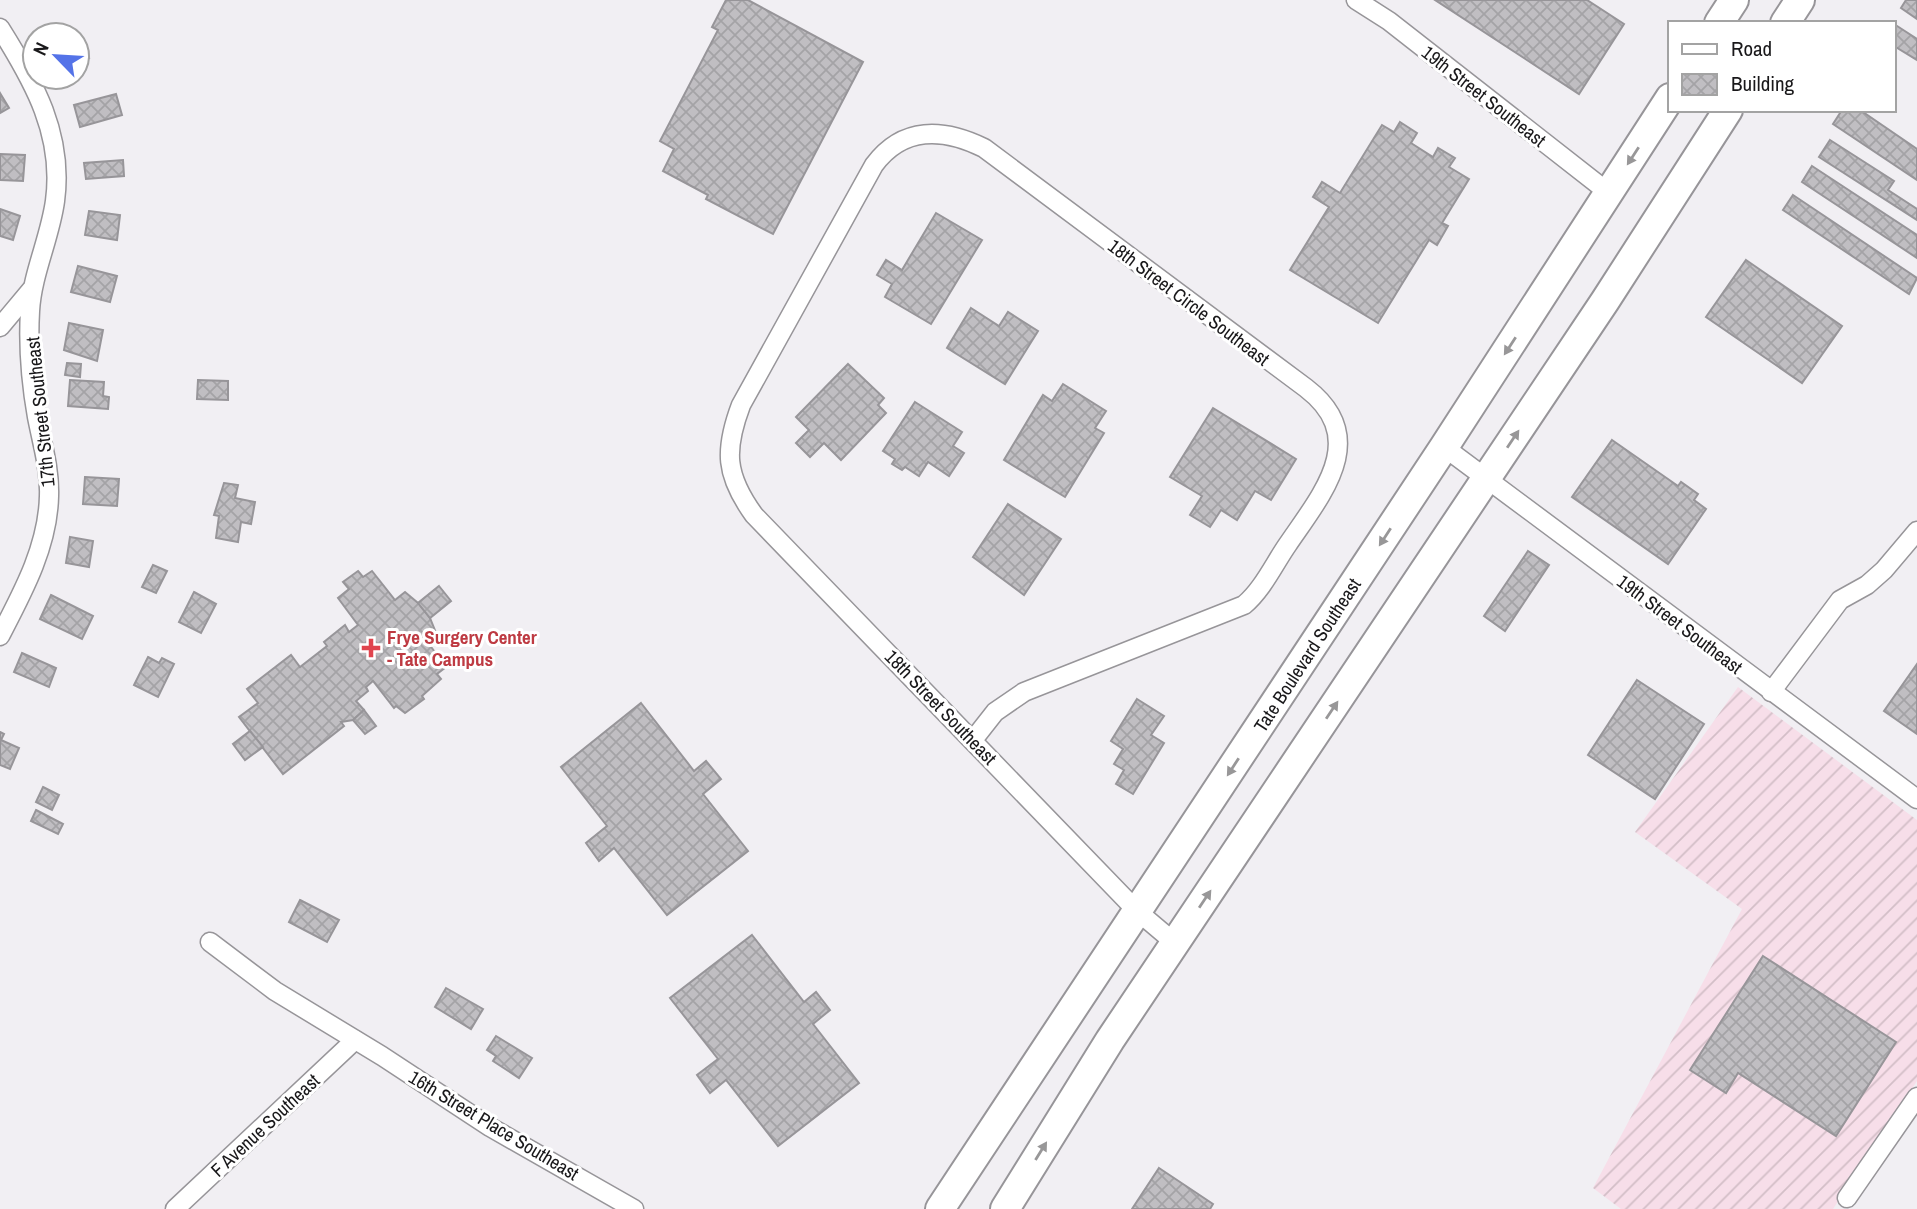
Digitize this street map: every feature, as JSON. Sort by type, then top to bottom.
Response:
[{"type":"main road","points":[[1719,21],[1734,0]]},
{"type":"main road","points":[[1786,21],[1800,0]]},
{"type":"main road","name":"Tate Boulevard Southeast","points":[[940,1209],[1444,447],[1668,101]]},
{"type":"main road","points":[[1005,1209],[1110,1040],[1487,478],[1727,112]]},
{"type":"street","name":"19th Street Southeast","points":[[1356,0],[1389,21],[1609,193]]},
{"type":"street","name":"17th Street Southeast","points":[[0,28],[32,79],[53,139],[56,170],[55,201],[30,309],[30,362],[47,468],[47,519],[31,573],[0,636]]},
{"type":"street","name":"18th Street Circle Southeast","points":[[728,457],[732,428],[741,405],[874,165],[897,142],[929,132],[961,137],[984,148],[1322,403],[1337,432],[1338,454],[1333,475],[1252,598],[1234,611],[1024,692],[995,712],[973,740]]},
{"type":"street","points":[[0,327],[35,285]]},
{"type":"street","name":"19th Street Southeast","points":[[1444,447],[1917,799]]},
{"type":"street","name":"18th Street Southeast","points":[[728,457],[737,487],[754,514],[1136,910],[1175,943]]},
{"type":"street","points":[[1771,692],[1840,600],[1884,570],[1917,531]]},
{"type":"street","name":"16th Street Place Southeast","points":[[210,942],[275,991],[490,1127],[634,1209]]},
{"type":"street","name":"F Avenue Southeast","points":[[176,1209],[355,1040]]},
{"type":"street","points":[[1847,1198],[1917,1097]]},
{"type":"shaded area","points":[[1738,687],[1917,820],[1917,1081],[1833,1209],[1621,1209],[1593,1188],[1742,909],[1635,832]]},
{"type":"building","points":[[726,0],[748,0],[863,62],[773,234],[706,199],[708,195],[663,171],[674,149],[660,141],[718,30],[712,27]]},
{"type":"building","points":[[1435,0],[1587,0],[1624,24],[1579,94]]},
{"type":"building","points":[[1906,0],[1917,0],[1917,19],[1901,8]]},
{"type":"building","points":[[1896,25],[1917,39],[1917,60],[1896,47]]},
{"type":"building","points":[[0,93],[9,108],[0,113]]},
{"type":"building","points":[[116,94],[122,115],[80,127],[74,105]]},
{"type":"building","points":[[1841,112],[1863,112],[1917,149],[1917,180],[1833,124]]},
{"type":"building","points":[[1400,122],[1417,133],[1411,143],[1433,157],[1438,148],[1455,158],[1449,167],[1469,179],[1442,223],[1448,226],[1437,245],[1429,240],[1378,323],[1290,270],[1329,207],[1313,197],[1322,182],[1340,193],[1382,125],[1394,132]]},
{"type":"building","points":[[1830,140],[1894,181],[1888,190],[1917,209],[1917,220],[1819,157]]},
{"type":"building","points":[[0,154],[25,155],[23,181],[0,180]]},
{"type":"building","points":[[123,160],[124,176],[86,179],[84,163]]},
{"type":"building","points":[[1812,166],[1917,235],[1917,258],[1802,182]]},
{"type":"building","points":[[1793,195],[1917,278],[1909,294],[1783,210]]},
{"type":"building","points":[[0,209],[20,216],[13,240],[0,236]]},
{"type":"building","points":[[89,211],[120,215],[117,240],[85,235]]},
{"type":"building","points":[[936,213],[982,240],[931,324],[885,297],[892,284],[877,275],[886,260],[902,270]]},
{"type":"building","points":[[1746,260],[1842,326],[1802,383],[1706,317]]},
{"type":"building","points":[[78,266],[117,276],[110,302],[71,292]]},
{"type":"building","points":[[971,308],[999,326],[1008,312],[1038,331],[1005,384],[947,348]]},
{"type":"building","points":[[69,323],[103,330],[97,361],[64,350]]},
{"type":"building","points":[[67,363],[81,364],[80,377],[65,375]]},
{"type":"building","points":[[848,364],[884,398],[878,405],[886,413],[841,460],[824,443],[810,457],[796,443],[809,430],[796,417]]},
{"type":"building","points":[[70,380],[104,382],[103,396],[109,397],[108,409],[68,406]]},
{"type":"building","points":[[198,380],[228,381],[228,400],[197,399]]},
{"type":"building","points":[[1063,384],[1106,411],[1095,428],[1104,433],[1065,497],[1004,460],[1043,395],[1052,401]]},
{"type":"building","points":[[915,402],[962,432],[953,446],[964,453],[949,476],[928,462],[919,476],[905,467],[902,470],[892,464],[895,459],[883,451]]},
{"type":"building","points":[[1213,408],[1296,459],[1271,500],[1255,491],[1237,520],[1221,510],[1210,527],[1190,515],[1202,496],[1170,477]]},
{"type":"building","points":[[1612,440],[1678,486],[1681,482],[1698,494],[1694,500],[1706,509],[1668,564],[1572,497]]},
{"type":"building","points":[[85,477],[119,479],[117,506],[83,504]]},
{"type":"building","points":[[224,483],[238,485],[235,498],[255,502],[251,524],[241,522],[238,542],[216,538],[219,516],[214,515]]},
{"type":"building","points":[[1008,504],[1061,539],[1024,595],[973,557]]},
{"type":"building","points":[[70,537],[93,541],[89,567],[66,563]]},
{"type":"building","points":[[1528,551],[1549,565],[1505,631],[1484,616]]},
{"type":"building","points":[[153,565],[167,571],[156,593],[142,587]]},
{"type":"building","points":[[358,571],[363,577],[372,571],[395,600],[405,592],[418,603],[430,618],[436,633],[426,640],[446,667],[437,674],[441,679],[422,696],[424,699],[405,713],[396,706],[394,708],[373,681],[366,687],[368,691],[356,701],[364,710],[353,720],[341,722],[344,726],[283,774],[239,717],[258,703],[247,689],[291,655],[300,667],[327,646],[324,642],[345,625],[349,632],[358,625],[338,598],[349,589],[343,582]]},
{"type":"building","points":[[439,586],[451,601],[430,618],[418,603]]},
{"type":"building","points":[[194,592],[216,604],[201,633],[179,622]]},
{"type":"building","points":[[51,595],[93,616],[82,639],[40,619]]},
{"type":"building","points":[[22,653],[56,668],[49,687],[14,672]]},
{"type":"building","points":[[148,657],[159,663],[162,658],[174,664],[158,697],[134,685]]},
{"type":"building","points":[[1917,664],[1917,734],[1884,711]]},
{"type":"building","points":[[1637,680],[1704,724],[1655,799],[1588,755]]},
{"type":"building","points":[[1137,699],[1164,716],[1151,735],[1164,743],[1133,794],[1116,784],[1124,770],[1114,764],[1123,749],[1111,741]]},
{"type":"building","points":[[641,703],[694,771],[706,761],[721,779],[703,794],[748,851],[667,915],[614,848],[599,861],[586,843],[607,826],[561,767]]},
{"type":"building","points":[[364,710],[376,726],[365,734],[353,720]]},
{"type":"building","points":[[250,731],[263,747],[245,760],[233,744]]},
{"type":"building","points":[[0,732],[4,734],[1,740],[19,748],[10,769],[0,765]]},
{"type":"building","points":[[43,787],[59,795],[52,810],[36,802]]},
{"type":"building","points":[[36,810],[63,824],[58,834],[31,821]]},
{"type":"building","points":[[300,900],[339,920],[327,942],[289,922]]},
{"type":"building","points":[[752,935],[804,1002],[816,992],[830,1010],[813,1024],[859,1083],[778,1146],[726,1080],[710,1093],[697,1075],[718,1059],[670,998]]},
{"type":"building","points":[[1763,956],[1896,1042],[1836,1136],[1738,1073],[1726,1093],[1690,1070]]},
{"type":"building","points":[[446,988],[483,1009],[471,1029],[435,1007]]},
{"type":"building","points":[[496,1036],[532,1058],[519,1078],[493,1061],[496,1056],[487,1050]]},
{"type":"building","points":[[1159,1168],[1213,1204],[1210,1209],[1132,1209]]},
{"type":"place","name":"Frye Surgery Center - Tate Campus","points":[[371,648]]}]
